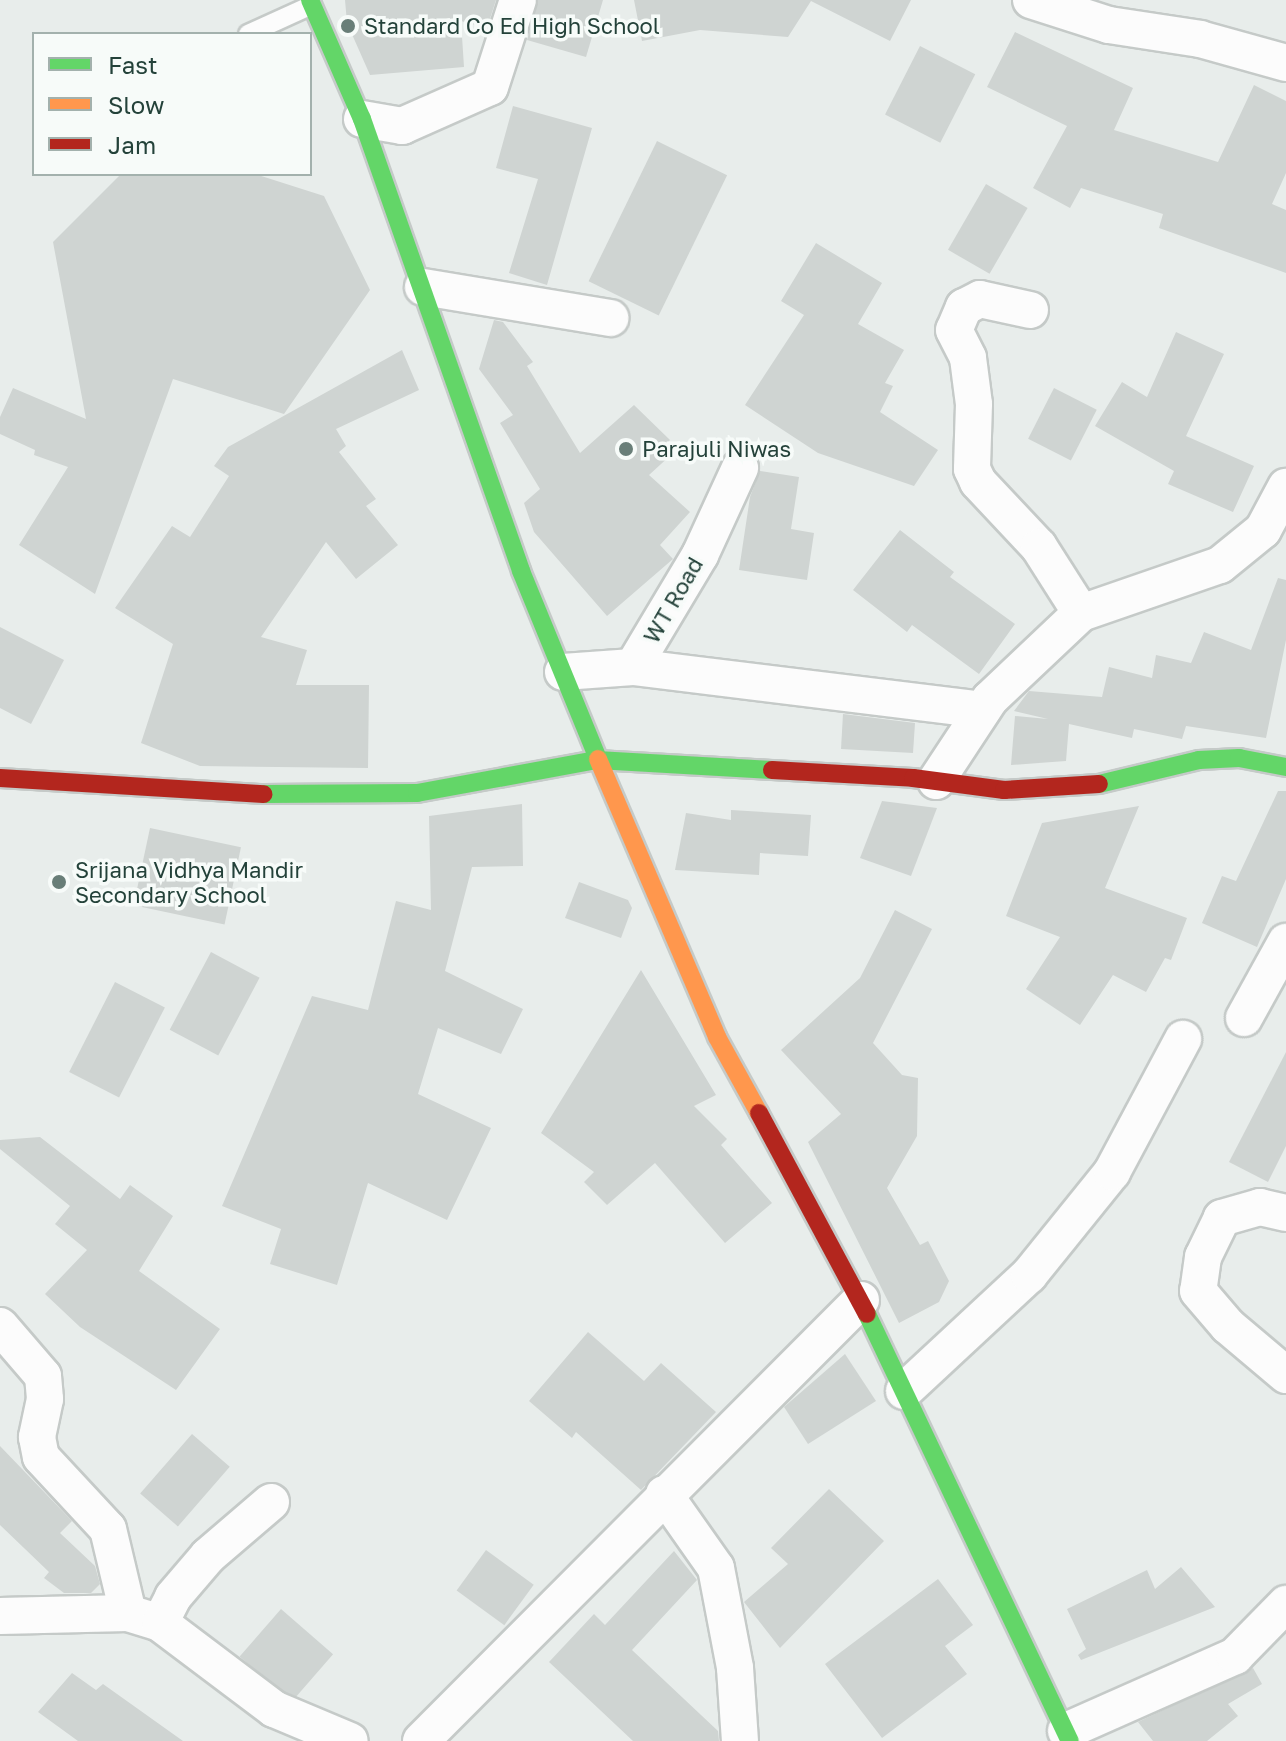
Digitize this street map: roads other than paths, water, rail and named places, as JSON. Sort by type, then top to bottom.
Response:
[{"type":"street","points":[[362,119],[402,126],[490,87],[518,0]]},
{"type":"street","points":[[1031,0],[1109,25],[1200,39],[1286,63]]},
{"type":"street","points":[[311,2],[362,119],[521,571],[597,760],[717,1037],[861,1300],[1068,1736],[1235,1656],[1286,1604]]},
{"type":"street","points":[[423,287],[610,318]]},
{"type":"street","points":[[1030,310],[980,299],[964,307],[954,330],[968,358],[974,404],[972,469],[978,482],[1039,547],[1081,613]]},
{"type":"street","name":"WT Road","points":[[563,672],[633,667],[700,555],[740,468]]},
{"type":"street","points":[[936,781],[982,710],[1081,613],[1220,565],[1263,530],[1286,487]]},
{"type":"street","points":[[633,667],[982,710]]},
{"type":"street","points":[[0,778],[254,794],[417,793],[597,760],[936,781],[1004,790],[1107,784],[1199,760],[1239,758],[1286,767]]},
{"type":"street","points":[[1244,1018],[1286,942]]},
{"type":"street","points":[[904,1391],[1029,1275],[1112,1172],[1183,1039]]},
{"type":"street","points":[[1286,1213],[1260,1207],[1222,1218],[1203,1257],[1198,1291],[1270,1343],[1286,1375]]},
{"type":"street","points":[[421,1741],[664,1494],[861,1300]]},
{"type":"street","points":[[0,1326],[43,1376],[45,1399],[37,1437],[41,1457],[108,1529],[144,1618],[274,1709],[350,1741]]},
{"type":"street","points":[[664,1494],[716,1568],[735,1668],[740,1741]]},
{"type":"street","points":[[0,1616],[144,1618],[173,1597],[208,1556],[235,1538],[271,1502]]},
{"type":"lane","points":[[252,32],[311,2]]},
{"type":"place","name":"Standard Co Ed High School","points":[[348,26]]},
{"type":"place","name":"Parajuli Niwas","points":[[626,449]]},
{"type":"place","name":"Srijana Vidhya Mandir Secondary School","points":[[59,882]]}]
